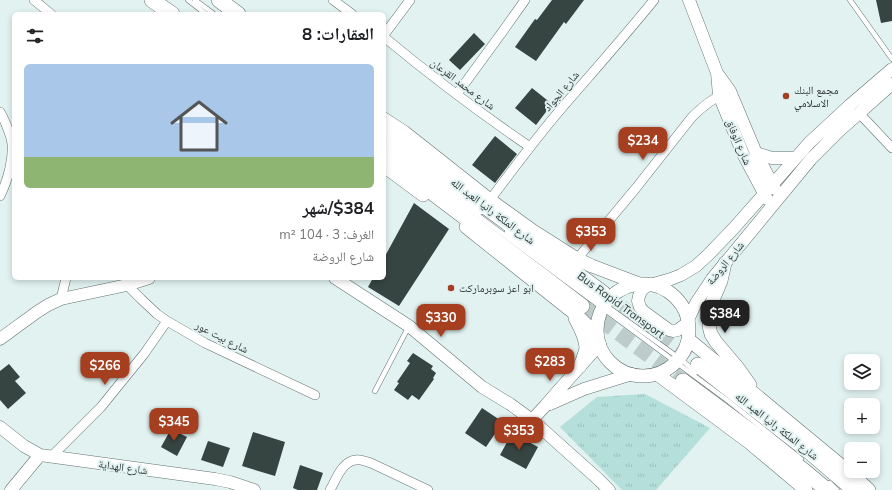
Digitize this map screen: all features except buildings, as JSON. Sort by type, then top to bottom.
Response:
[{"type":"main road","points":[[152,0],[169,12]]},
{"type":"main road","points":[[219,0],[235,12]]},
{"type":"main road","points":[[386,120],[404,132],[490,200],[577,259],[592,266],[664,290],[676,298],[683,308],[688,320],[689,333],[686,346],[677,360],[664,371],[657,374],[644,376],[632,374],[617,368],[606,357],[599,340],[579,317],[576,308],[386,167]]},
{"type":"main road","name":"شارع الملكة رانيا العبد الله","points":[[386,130],[604,302]]},
{"type":"main road","name":"شارع الملكة رانيا العبد الله","points":[[386,158],[576,308]]},
{"type":"main road","points":[[725,263],[721,281],[710,307],[708,318],[711,334],[759,398]]},
{"type":"main road","points":[[599,340],[599,322],[604,302],[622,290],[635,285],[646,285]]},
{"type":"main road","points":[[576,308],[586,349],[580,366]]},
{"type":"main road","points":[[688,339],[869,490]]},
{"type":"main road","name":"شارع الملكة رانيا العبد الله","points":[[698,365],[812,454],[854,490]]},
{"type":"main road","points":[[657,374],[750,443],[806,490]]},
{"type":"main road","name":"شارع الملكة رانيا العبد الله","points":[[683,381],[797,466],[829,484]]},
{"type":"street","points":[[34,0],[49,12]]},
{"type":"street","points":[[333,0],[349,12]]},
{"type":"street","points":[[386,33],[410,0]]},
{"type":"street","points":[[457,94],[524,0]]},
{"type":"street","name":"شارع الجواد","points":[[490,200],[560,110],[654,0]]},
{"type":"street","name":"شارع الوفاق","points":[[688,0],[725,93],[743,154],[772,207]]},
{"type":"street","name":"شارع محمد القرعان","points":[[386,38],[417,64],[530,147]]},
{"type":"street","name":"شارع الروضة","points":[[892,70],[816,136],[734,228],[696,266],[671,279],[646,285],[641,291],[638,301],[643,311],[664,327],[673,331],[682,328],[686,324],[700,295],[712,279],[800,172],[822,147],[892,84]]},
{"type":"street","points":[[577,259],[692,117],[711,100],[725,93]]},
{"type":"street","name":"شارع الوفاق","points":[[725,93],[780,197]]},
{"type":"street","points":[[0,112],[11,139],[11,156],[8,176],[0,196]]},
{"type":"street","points":[[859,113],[892,148]]},
{"type":"street","points":[[756,153],[772,158],[796,158]]},
{"type":"street","points":[[61,299],[66,280]]},
{"type":"street","points":[[0,339],[37,312],[61,299],[127,285],[143,280]]},
{"type":"street","points":[[338,280],[409,326],[482,387],[510,404],[532,420],[609,490]]},
{"type":"street","name":"شارع بيت عور","points":[[127,285],[157,314],[167,321],[205,343],[315,395]]},
{"type":"street","points":[[11,490],[45,456],[101,407],[144,354],[167,321]]},
{"type":"street","points":[[532,420],[580,366],[599,340]]},
{"type":"street","points":[[545,406],[579,391],[632,374]]},
{"type":"street","name":"شارع الهداية","points":[[0,427],[24,446],[45,456],[215,479],[254,490]]},
{"type":"street","points":[[330,490],[340,471],[346,464],[353,460],[362,460],[428,490]]},
{"type":"lane","points":[[188,0],[203,12]]},
{"type":"lane","points":[[195,0],[211,12]]},
{"type":"lane","points":[[850,0],[892,59]]},
{"type":"lane","name":"Bus Rapid Transport","points":[[386,142],[556,269],[604,302],[807,462]]},
{"type":"lane","name":"Bus Rapid Transport","points":[[386,146],[555,273],[604,302]]},
{"type":"lane","points":[[375,391],[409,326]]},
{"type":"lane","points":[[829,484],[844,490]]},
{"type":"lane","points":[[829,484],[837,490]]},
{"type":"green space","points":[[645,394],[710,428],[656,490],[622,490],[560,427],[597,397]]},
{"type":"tunnel","points":[[603,293],[698,365]]},
{"type":"tunnel","points":[[582,306],[683,381]]},
{"type":"place","name":"مجمع البنك الاسلامي","points":[[786,96]]},
{"type":"place","name":"ابو اعز سوبرماركت","points":[[451,288]]}]
